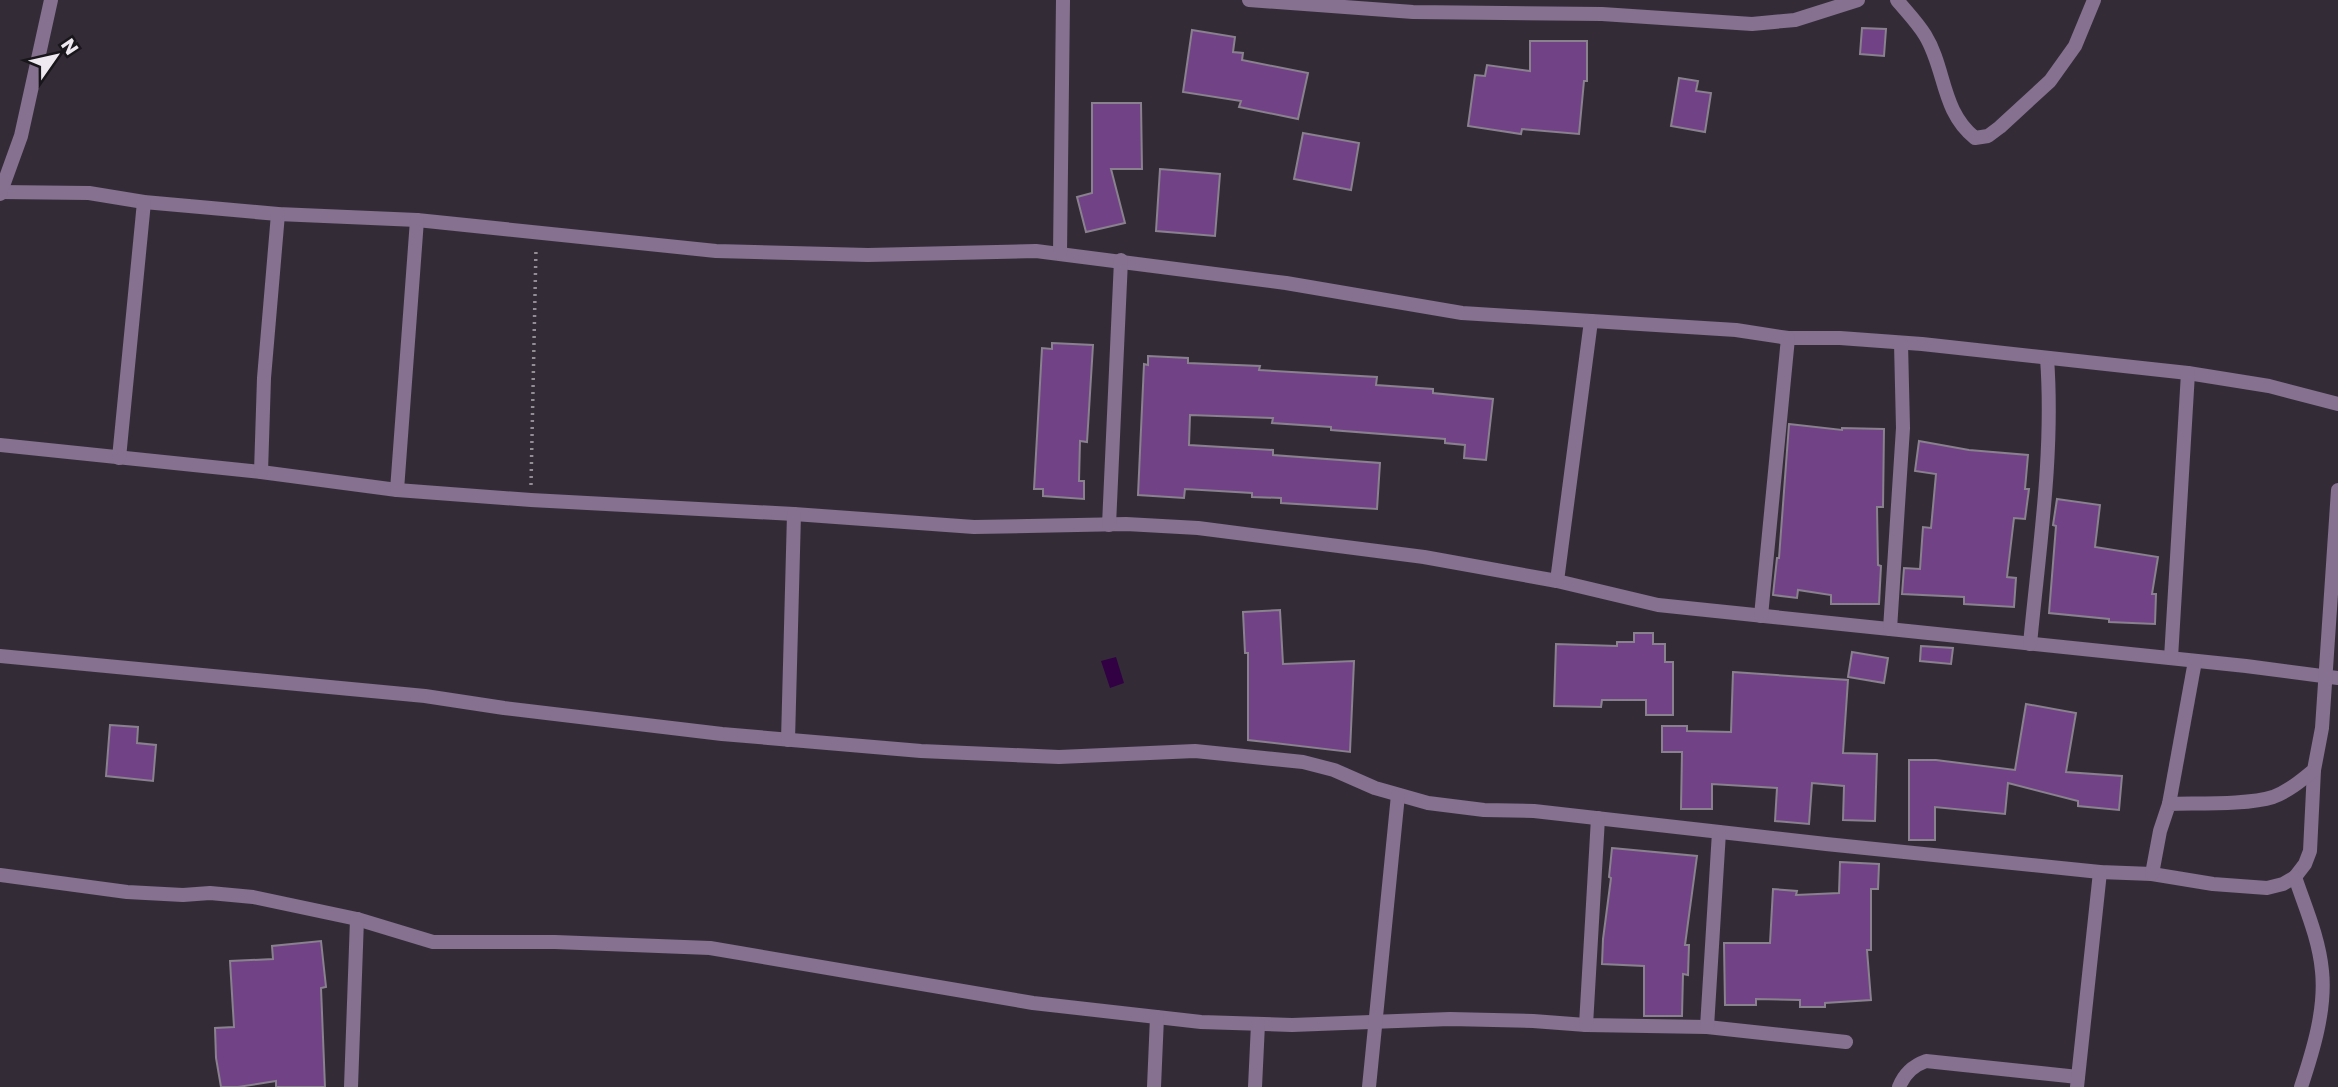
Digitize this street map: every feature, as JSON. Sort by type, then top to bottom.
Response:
[{"type":"street","points":[[51,0],[21,136],[0,193],[89,193],[144,202],[278,214],[417,220],[728,251],[836,254],[1036,250],[1286,283],[1462,313],[1736,330],[1788,338],[1840,338],[1901,343],[2188,373],[2269,386],[2338,404]]},
{"type":"street","points":[[1060,253],[1063,0]]},
{"type":"street","points":[[1248,0],[1413,12],[1527,7],[1752,24],[1795,20],[1858,0]]},
{"type":"street","points":[[1897,0],[1926,36],[1952,109],[1962,128],[1975,138],[1988,136],[2000,127],[2050,80],[2075,46],[2094,0]]},
{"type":"street","points":[[119,458],[144,202]]},
{"type":"street","points":[[261,472],[264,378],[278,214]]},
{"type":"street","points":[[397,490],[417,220]]},
{"type":"street","points":[[1109,525],[1121,260]]},
{"type":"street","points":[[1557,581],[1591,321]]},
{"type":"street","points":[[1761,616],[1788,338]]},
{"type":"street","points":[[1890,629],[1903,428],[1901,343]]},
{"type":"street","points":[[2030,644],[2049,444],[2047,358]]},
{"type":"street","points":[[2171,658],[2188,373]]},
{"type":"street","points":[[0,445],[261,472],[397,490],[531,500],[974,527],[1109,525],[1198,528],[1339,545],[1557,581],[1658,605],[2171,658],[2331,678]]},
{"type":"street","points":[[0,656],[425,695],[504,708],[788,740],[921,751],[1028,757],[1195,751],[1303,762],[1428,803],[1484,810],[1534,811],[2267,888],[2283,884],[2295,877],[2305,864],[2310,851],[2314,770],[2331,678],[2338,490]]},
{"type":"street","points":[[788,740],[794,514]]},
{"type":"street","points":[[2152,874],[2160,831],[2169,804],[2195,661]]},
{"type":"street","points":[[2169,804],[2230,802],[2272,797],[2296,785],[2314,770]]},
{"type":"street","points":[[1369,1087],[1398,795]]},
{"type":"street","points":[[1586,1025],[1598,818]]},
{"type":"street","points":[[1707,1027],[1719,832]]},
{"type":"street","points":[[1899,1087],[1902,1078],[1915,1065],[1926,1061],[2077,1082],[2100,872]]},
{"type":"street","points":[[0,875],[127,892],[183,895],[210,893],[253,897],[357,919],[433,942],[555,942],[710,948],[1033,1003],[1157,1017],[1292,1025],[1375,1020],[1505,1020],[1586,1025],[1707,1027],[1846,1042]]},
{"type":"street","points":[[2295,877],[2317,942],[2322,972],[2322,1001],[2315,1041],[2301,1087]]},
{"type":"street","points":[[351,1087],[357,919]]},
{"type":"street","points":[[1154,1087],[1157,1017]]},
{"type":"street","points":[[1255,1087],[1258,1024]]},
{"type":"path","points":[[531,500],[537,232]]},
{"type":"shaded area","points":[[1116,657],[1124,683],[1110,688],[1101,661]]},
{"type":"building","points":[[1862,28],[1886,29],[1884,56],[1860,54]]},
{"type":"building","points":[[1192,30],[1235,37],[1233,52],[1243,53],[1242,60],[1308,73],[1298,119],[1239,107],[1241,101],[1183,92]]},
{"type":"building","points":[[1530,41],[1587,41],[1587,81],[1584,81],[1579,134],[1522,129],[1521,134],[1468,126],[1475,75],[1485,76],[1487,65],[1530,71]]},
{"type":"building","points":[[1679,78],[1698,81],[1696,91],[1711,93],[1705,132],[1671,126]]},
{"type":"building","points":[[1092,103],[1141,103],[1142,169],[1111,169],[1125,223],[1086,232],[1077,197],[1092,193]]},
{"type":"building","points":[[1303,133],[1359,143],[1351,190],[1294,179]]},
{"type":"building","points":[[1160,169],[1220,174],[1215,236],[1156,231]]},
{"type":"building","points":[[1052,343],[1093,345],[1087,442],[1080,441],[1079,481],[1084,481],[1084,499],[1043,496],[1043,489],[1034,489],[1042,348],[1052,349]]},
{"type":"building","points":[[1148,356],[1188,358],[1188,363],[1260,366],[1259,370],[1377,377],[1376,385],[1433,389],[1433,393],[1493,399],[1486,460],[1464,458],[1465,445],[1445,443],[1445,439],[1272,423],[1273,418],[1190,415],[1189,445],[1273,450],[1273,455],[1380,463],[1377,509],[1281,503],[1281,498],[1252,497],[1252,493],[1185,489],[1184,498],[1138,495],[1144,364],[1148,365]]},
{"type":"building","points":[[1789,424],[1842,430],[1884,429],[1883,507],[1877,507],[1878,565],[1881,566],[1879,604],[1831,604],[1831,595],[1798,590],[1797,598],[1773,595],[1779,558]]},
{"type":"building","points":[[1919,441],[1969,450],[2028,455],[2025,489],[2029,489],[2025,519],[2014,518],[2007,577],[2016,578],[2014,607],[1964,604],[1964,597],[1902,594],[1904,568],[1920,569],[1923,527],[1931,528],[1936,474],[1915,471]]},
{"type":"building","points":[[2057,499],[2100,505],[2095,547],[2158,557],[2152,594],[2156,594],[2155,624],[2109,622],[2109,619],[2049,613],[2056,526],[2053,525]]},
{"type":"building","points":[[1280,610],[1283,664],[1354,661],[1350,752],[1248,740],[1248,653],[1245,653],[1243,612]]},
{"type":"building","points":[[1634,633],[1653,633],[1653,644],[1665,644],[1665,662],[1673,662],[1673,715],[1646,715],[1646,700],[1602,700],[1601,707],[1554,706],[1556,644],[1617,646],[1617,642],[1634,642]]},
{"type":"building","points":[[1921,646],[1953,648],[1951,664],[1920,661]]},
{"type":"building","points":[[1852,652],[1888,658],[1884,683],[1848,677]]},
{"type":"building","points":[[1733,672],[1848,680],[1843,753],[1877,754],[1875,821],[1843,820],[1844,786],[1812,783],[1809,824],[1775,821],[1777,788],[1712,784],[1712,809],[1681,809],[1682,752],[1662,752],[1662,726],[1687,726],[1687,731],[1731,732]]},
{"type":"building","points":[[2026,704],[2076,713],[2066,772],[2122,776],[2119,810],[2078,806],[2078,801],[2008,783],[2005,814],[1935,807],[1935,840],[1909,840],[1909,760],[1936,760],[2015,770]]},
{"type":"building","points":[[110,725],[138,727],[137,743],[156,745],[153,781],[106,776]]},
{"type":"building","points":[[1612,848],[1697,856],[1685,945],[1689,945],[1688,975],[1683,974],[1682,1016],[1644,1016],[1644,966],[1602,964]]},
{"type":"building","points":[[1840,862],[1879,864],[1878,889],[1871,889],[1871,950],[1867,950],[1871,1000],[1825,1003],[1825,1007],[1800,1007],[1800,1000],[1756,999],[1756,1005],[1725,1005],[1724,943],[1770,943],[1773,889],[1797,891],[1796,895],[1839,893]]},
{"type":"building","points":[[321,941],[326,987],[321,988],[325,1087],[276,1087],[276,1081],[221,1087],[215,1028],[234,1027],[230,961],[273,959],[272,946]]}]
